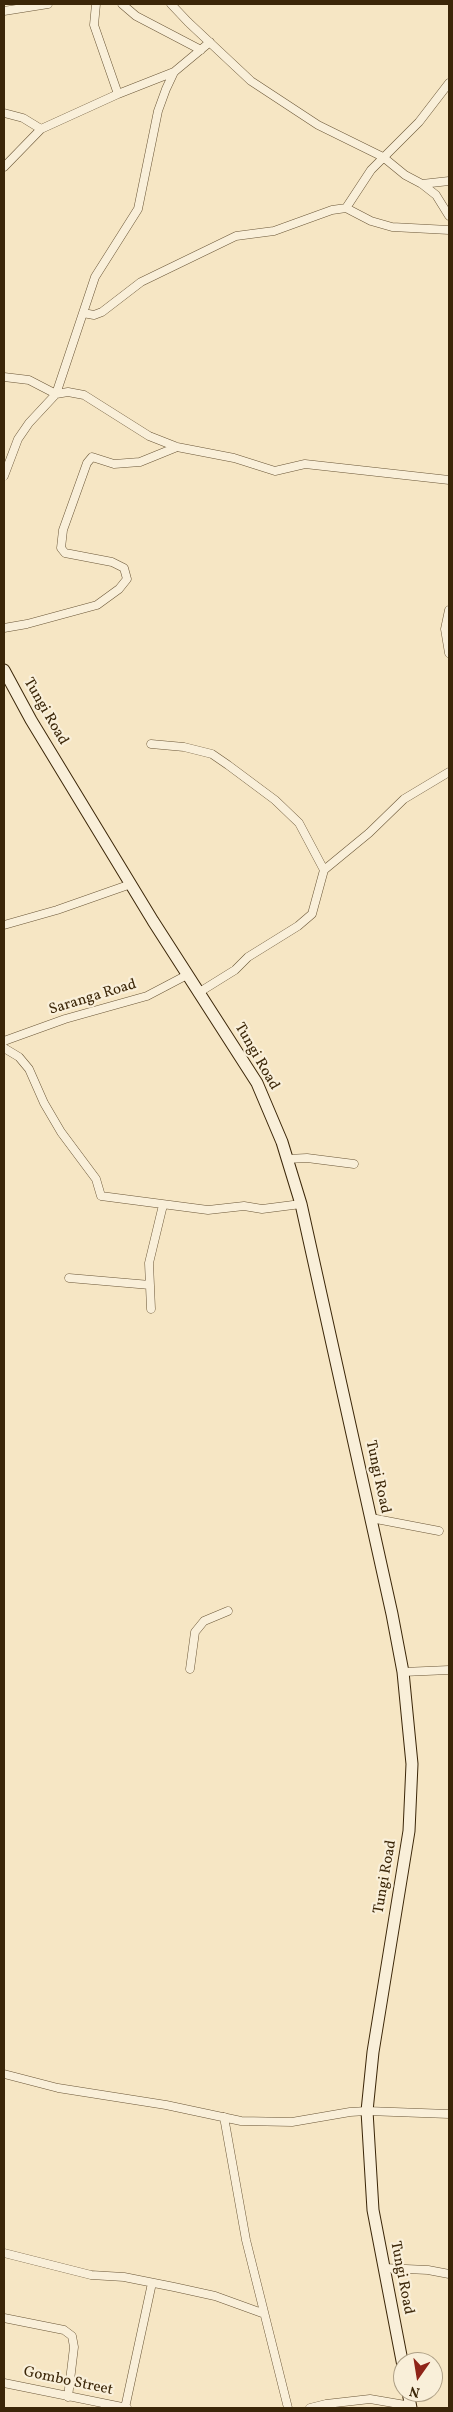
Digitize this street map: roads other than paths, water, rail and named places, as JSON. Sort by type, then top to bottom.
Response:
[{"type":"main road","name":"Tungi Road","points":[[4,670],[31,720],[131,884],[257,1083],[287,1159],[301,1204],[344,1403],[360,1461],[370,1518],[403,1672],[412,1764],[409,1831],[373,2052],[367,2111],[373,2210],[400,2352]]},
{"type":"street","points":[[4,11],[48,4]]},
{"type":"street","points":[[96,4],[94,24],[118,94]]},
{"type":"street","points":[[122,4],[136,16],[200,50]]},
{"type":"street","points":[[171,4],[251,81],[318,125],[383,157],[405,175],[422,184],[436,195],[449,216]]},
{"type":"street","points":[[4,167],[41,129],[118,94],[174,72],[210,42]]},
{"type":"street","points":[[4,476],[18,439],[29,423],[56,394],[82,313],[102,264],[141,202],[158,110],[174,72]]},
{"type":"street","points":[[346,208],[370,170],[419,122],[449,83]]},
{"type":"street","points":[[4,113],[23,118],[41,129]]},
{"type":"street","points":[[422,184],[449,181]]},
{"type":"street","points":[[82,313],[94,314],[102,312],[141,282],[236,236],[274,231],[332,210],[346,208],[382,225],[449,230]]},
{"type":"street","points":[[4,378],[29,380],[56,394],[68,392],[89,397],[149,436],[177,447],[234,458],[275,471],[305,464],[396,472],[449,480]]},
{"type":"street","points":[[4,628],[27,624],[97,605],[119,589],[127,579],[124,568],[112,562],[65,553],[61,548],[63,530],[87,463],[92,457],[114,464],[140,462],[177,447]]},
{"type":"street","points":[[449,610],[445,629],[449,653]]},
{"type":"street","points":[[151,744],[184,747],[212,754],[275,800],[299,823],[324,870]]},
{"type":"street","points":[[198,992],[235,970],[248,957],[298,926],[312,914],[324,870],[369,833],[404,799],[449,772]]},
{"type":"street","points":[[4,926],[131,884]]},
{"type":"street","name":"Saranga Road","points":[[4,1040],[80,1015],[147,996],[187,974]]},
{"type":"street","points":[[4,1048],[19,1057],[28,1069],[56,1124],[96,1180],[101,1196],[208,1210],[244,1206],[262,1209],[301,1204]]},
{"type":"street","points":[[287,1159],[354,1164]]},
{"type":"street","points":[[151,1309],[149,1263],[163,1205]]},
{"type":"street","points":[[70,1278],[150,1285]]},
{"type":"street","points":[[370,1518],[439,1530]]},
{"type":"street","points":[[190,1669],[195,1632],[204,1621],[228,1611]]},
{"type":"street","points":[[403,1672],[449,1670]]},
{"type":"street","points":[[4,2074],[58,2088],[166,2105],[241,2121],[292,2122],[367,2111],[449,2114]]},
{"type":"street","points":[[224,2116],[262,2313],[288,2408]]},
{"type":"street","points":[[4,2253],[90,2274],[124,2277],[215,2296],[262,2313]]},
{"type":"street","points":[[384,2268],[428,2270],[449,2274]]},
{"type":"street","points":[[126,2408],[152,2282]]},
{"type":"street","points":[[4,2318],[64,2330],[72,2336],[74,2347],[68,2397]]},
{"type":"street","name":"Gombo Street","points":[[4,2383],[126,2408]]},
{"type":"street","points":[[310,2408],[326,2404],[370,2399],[411,2407]]}]
